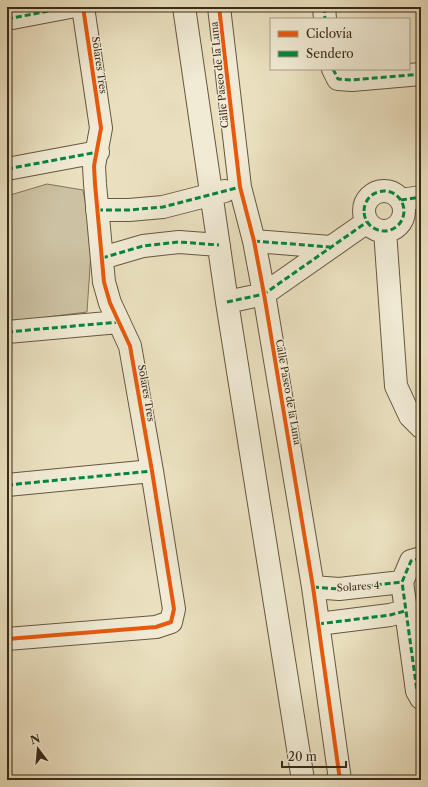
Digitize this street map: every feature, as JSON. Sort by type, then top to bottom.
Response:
[{"type":"street","points":[[7,19],[70,7]]},
{"type":"street","name":"Solares Tres","points":[[7,639],[156,627],[171,622],[174,610],[130,346],[110,303],[104,282],[94,166],[98,152],[101,128],[83,7]]},
{"type":"street","points":[[184,7],[227,302],[303,780]]},
{"type":"street","name":"Calle Paseo de la Luna","points":[[219,7],[240,187],[254,241],[264,294],[314,587],[340,780]]},
{"type":"street","points":[[324,7],[325,18]]},
{"type":"street","points":[[334,70],[338,79],[352,80],[421,74]]},
{"type":"street","points":[[7,169],[98,152]]},
{"type":"street","points":[[97,210],[129,210],[163,207],[240,187]]},
{"type":"street","points":[[390,191],[411,198],[404,206],[402,220],[392,229],[376,226],[364,216],[366,202],[370,196],[376,192],[390,191]]},
{"type":"street","points":[[227,302],[264,294],[330,247],[376,226]]},
{"type":"street","points":[[376,226],[396,386],[410,416],[421,427]]},
{"type":"street","points":[[254,241],[330,247]]},
{"type":"street","points":[[102,258],[143,246],[179,242],[219,245]]},
{"type":"street","points":[[7,332],[119,322]]},
{"type":"street","points":[[7,485],[152,471]]},
{"type":"street","points":[[421,558],[411,561],[402,582],[417,691],[421,698]]},
{"type":"street","name":"Solares 4","points":[[314,587],[339,589],[402,582]]},
{"type":"street","points":[[318,624],[390,615],[405,611]]},
{"type":"shaded area","points":[[47,184],[83,190],[92,237],[87,312],[7,322],[7,196]]},
{"type":"marked path","points":[[7,19],[70,7]]},
{"type":"marked path","points":[[324,7],[325,18]]},
{"type":"marked path","points":[[334,70],[338,79],[352,80],[421,74]]},
{"type":"marked path","points":[[7,169],[98,152]]},
{"type":"marked path","points":[[97,210],[129,210],[163,207],[240,187]]},
{"type":"marked path","points":[[380,191],[388,191],[395,194],[401,200],[404,211],[401,222],[395,228],[388,231],[380,231],[373,228],[367,222],[364,215],[364,207],[367,200],[373,194],[380,191]]},
{"type":"marked path","points":[[401,200],[421,197]]},
{"type":"marked path","points":[[227,302],[264,294],[367,222]]},
{"type":"marked path","points":[[254,241],[330,247]]},
{"type":"marked path","points":[[102,258],[143,246],[179,242],[219,245]]},
{"type":"marked path","points":[[7,332],[119,322]]},
{"type":"marked path","points":[[7,485],[152,471]]},
{"type":"marked path","points":[[421,558],[411,561],[402,582],[417,691],[421,698]]},
{"type":"marked path","points":[[313,587],[339,589],[402,582]]},
{"type":"marked path","points":[[318,624],[390,615],[405,611]]},
{"type":"cycle path","points":[[7,639],[156,627],[171,622],[174,609],[130,346],[110,303],[104,282],[94,166],[101,128],[83,7]]},
{"type":"cycle path","points":[[219,7],[240,187],[254,241],[264,294],[313,587],[340,780]]}]
